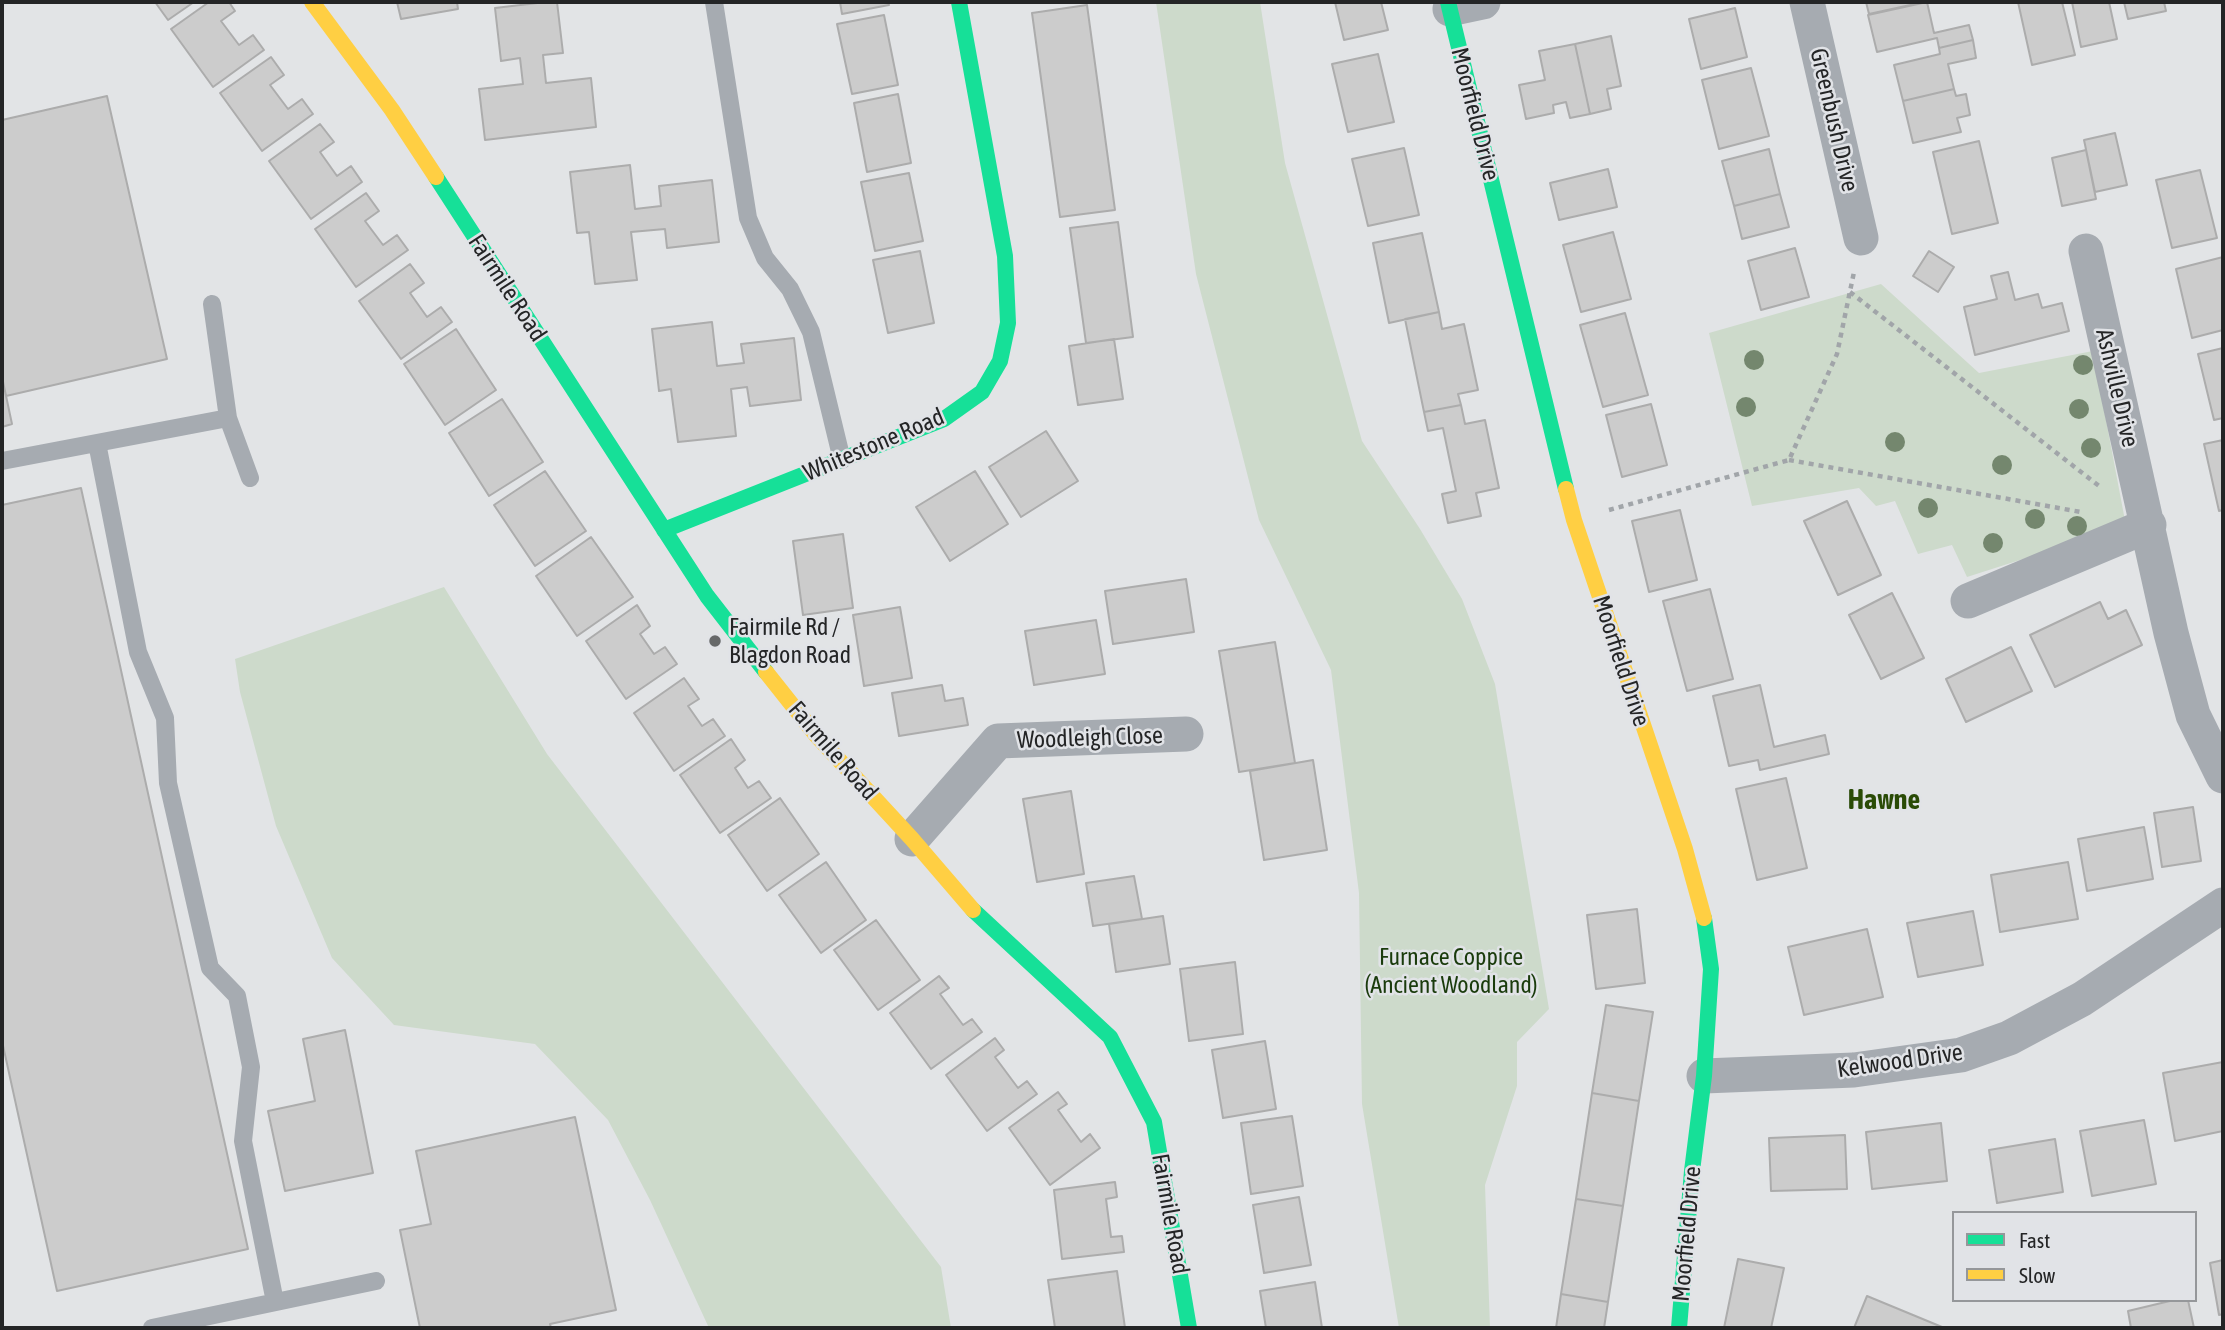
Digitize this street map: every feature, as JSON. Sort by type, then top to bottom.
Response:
[{"type":"street","name":"Fairmile Road","points":[[312,2],[392,110],[707,596],[816,735],[912,839],[968,905],[1110,1037],[1154,1122],[1189,1328]]},
{"type":"street","name":"Whitestone Road","points":[[664,530],[944,419],[982,392],[1000,361],[1008,323],[1005,256],[959,2]]},
{"type":"street","points":[[1449,5],[1483,2]]},
{"type":"street","name":"Greenbush Drive","points":[[1807,2],[1861,238]]},
{"type":"street","name":"Moorfield Drive","points":[[1449,5],[1574,520],[1685,849],[1704,915],[1711,969],[1704,1076],[1692,1171],[1679,1328]]},
{"type":"street","name":"Ashville Drive","points":[[2086,251],[2171,633],[2193,715],[2223,776]]},
{"type":"street","points":[[1968,601],[2148,525]]},
{"type":"street","name":"Woodleigh Close","points":[[912,839],[998,741],[1186,734]]},
{"type":"street","name":"Kelwood Drive","points":[[1704,1076],[1853,1070],[1961,1055],[2009,1038],[2082,999],[2223,905]]},
{"type":"lane","points":[[714,2],[748,218],[765,258],[790,289],[811,332],[842,460]]},
{"type":"lane","points":[[212,304],[228,418],[250,478]]},
{"type":"lane","points":[[2,461],[228,418]]},
{"type":"lane","points":[[97,443],[138,652],[165,718],[168,783],[209,968],[237,996],[251,1067],[243,1141],[275,1302]]},
{"type":"lane","points":[[152,1328],[376,1281]]},
{"type":"path","points":[[1789,460],[1837,354],[1861,238]]},
{"type":"path","points":[[1850,292],[2148,525]]},
{"type":"path","points":[[1574,520],[1789,460],[2082,513]]},
{"type":"green space","name":"Furnace Coppice (Ancient Woodland)","points":[[1156,2],[1260,2],[1285,163],[1362,441],[1462,599],[1495,684],[1549,1009],[1517,1042],[1517,1086],[1485,1185],[1490,1328],[1399,1328],[1362,1104],[1359,893],[1331,670],[1259,520],[1196,274]]},
{"type":"green space","points":[[1881,284],[1979,373],[2093,351],[2126,526],[1967,577],[1952,545],[1918,554],[1895,501],[1876,506],[1859,488],[1752,506],[1709,333]]},
{"type":"green space","points":[[444,587],[547,754],[941,1267],[951,1328],[709,1328],[650,1200],[608,1120],[535,1044],[394,1025],[332,958],[276,826],[240,692],[235,659]]},
{"type":"building","points":[[155,2],[194,2],[168,20]]},
{"type":"building","points":[[209,2],[229,2],[235,11],[221,21],[239,45],[253,35],[264,50],[213,87],[171,29]]},
{"type":"building","points":[[397,2],[457,2],[458,9],[401,19]]},
{"type":"building","points":[[557,2],[563,53],[543,55],[546,83],[591,78],[596,127],[485,140],[479,89],[523,84],[520,58],[501,61],[495,8]]},
{"type":"building","points":[[840,2],[888,2],[889,5],[842,14]]},
{"type":"building","points":[[1335,2],[1381,2],[1388,30],[1344,40]]},
{"type":"building","points":[[1866,2],[1924,2],[1869,14]]},
{"type":"building","points":[[1927,2],[1934,33],[1969,25],[1973,40],[1939,48],[1937,38],[1877,52],[1868,15]]},
{"type":"building","points":[[2018,2],[2062,2],[2075,55],[2032,65]]},
{"type":"building","points":[[2072,2],[2109,2],[2117,39],[2081,47]]},
{"type":"building","points":[[2124,2],[2164,2],[2166,11],[2128,19]]},
{"type":"building","points":[[1087,5],[1115,210],[1060,217],[1032,13]]},
{"type":"building","points":[[1735,8],[1747,57],[1701,69],[1689,19]]},
{"type":"building","points":[[884,15],[898,85],[852,94],[837,24]]},
{"type":"building","points":[[1611,36],[1621,86],[1607,89],[1611,109],[1590,114],[1575,44]]},
{"type":"building","points":[[1973,40],[1976,58],[1948,64],[1954,89],[1903,101],[1894,65],[1940,54],[1939,48]]},
{"type":"building","points":[[1575,44],[1590,114],[1570,118],[1566,102],[1553,105],[1554,113],[1526,119],[1519,85],[1545,80],[1539,51]]},
{"type":"building","points":[[1378,54],[1394,122],[1348,132],[1332,64]]},
{"type":"building","points":[[271,57],[284,75],[270,85],[288,109],[302,99],[313,114],[262,151],[220,93]]},
{"type":"building","points":[[1751,68],[1769,136],[1719,149],[1702,80]]},
{"type":"building","points":[[1954,89],[1956,96],[1966,94],[1970,115],[1957,118],[1961,132],[1913,143],[1903,101]]},
{"type":"building","points":[[898,94],[911,163],[867,172],[854,103]]},
{"type":"building","points":[[107,96],[167,359],[6,396],[2,377],[2,120]]},
{"type":"building","points":[[320,124],[334,142],[320,152],[337,176],[351,166],[362,182],[311,219],[269,161]]},
{"type":"building","points":[[2115,133],[2127,185],[2095,192],[2084,140]]},
{"type":"building","points":[[1979,141],[1998,223],[1952,234],[1933,152]]},
{"type":"building","points":[[1404,148],[1419,215],[1368,226],[1352,159]]},
{"type":"building","points":[[1769,149],[1780,194],[1734,206],[1722,161]]},
{"type":"building","points":[[2086,150],[2096,199],[2062,206],[2052,158]]},
{"type":"building","points":[[630,165],[635,209],[661,206],[659,186],[712,180],[719,242],[667,248],[665,229],[631,232],[637,280],[595,284],[589,232],[577,233],[570,172]]},
{"type":"building","points":[[1608,169],[1617,207],[1559,220],[1550,183]]},
{"type":"building","points":[[2200,170],[2217,238],[2172,248],[2156,180]]},
{"type":"building","points":[[909,173],[923,241],[875,251],[861,182]]},
{"type":"building","points":[[366,193],[379,211],[365,221],[383,245],[397,235],[408,250],[356,287],[315,229]]},
{"type":"building","points":[[1780,194],[1789,227],[1742,239],[1734,206]]},
{"type":"building","points":[[1118,222],[1133,337],[1086,343],[1070,228]]},
{"type":"building","points":[[1613,232],[1631,299],[1581,312],[1563,245]]},
{"type":"building","points":[[1422,233],[1439,312],[1389,323],[1373,243]]},
{"type":"building","points":[[1795,248],[1809,297],[1761,310],[1748,261]]},
{"type":"building","points":[[920,251],[934,323],[888,333],[873,260]]},
{"type":"building","points":[[1929,251],[1954,267],[1938,292],[1913,276]]},
{"type":"building","points":[[2223,257],[2223,330],[2192,338],[2176,269]]},
{"type":"building","points":[[410,264],[424,283],[410,293],[427,317],[441,307],[452,322],[401,359],[359,301]]},
{"type":"building","points":[[2008,272],[2015,300],[2038,294],[2042,308],[2062,303],[2069,331],[1975,355],[1964,307],[1997,299],[1991,276]]},
{"type":"building","points":[[1439,312],[1442,329],[1464,324],[1478,390],[1458,394],[1461,405],[1424,412],[1405,319]]},
{"type":"building","points":[[1625,313],[1648,395],[1603,407],[1580,325]]},
{"type":"building","points":[[712,322],[717,366],[744,363],[741,344],[794,338],[801,400],[750,406],[747,387],[731,389],[736,436],[678,442],[671,389],[659,391],[652,329]]},
{"type":"building","points":[[456,329],[496,390],[445,425],[404,364]]},
{"type":"building","points":[[1114,339],[1123,399],[1078,405],[1069,346]]},
{"type":"building","points":[[2223,348],[2223,418],[2214,420],[2198,354]]},
{"type":"building","points":[[2,377],[12,424],[2,427]]},
{"type":"building","points":[[502,399],[543,462],[489,496],[449,433]]},
{"type":"building","points":[[1651,404],[1667,465],[1622,477],[1606,415]]},
{"type":"building","points":[[1461,405],[1465,424],[1485,420],[1499,488],[1476,493],[1481,516],[1448,523],[1442,494],[1456,491],[1443,428],[1428,431],[1424,412]]},
{"type":"building","points":[[1046,431],[1078,481],[1021,517],[989,467]]},
{"type":"building","points":[[2223,440],[2223,510],[2219,511],[2204,444]]},
{"type":"building","points":[[545,471],[586,531],[535,566],[494,505]]},
{"type":"building","points":[[975,471],[1008,524],[950,561],[916,507]]},
{"type":"building","points":[[81,488],[248,1249],[57,1291],[2,1041],[2,505]]},
{"type":"building","points":[[1847,501],[1881,575],[1838,595],[1804,521]]},
{"type":"building","points":[[1680,510],[1697,580],[1649,592],[1632,521]]},
{"type":"building","points":[[843,534],[853,608],[803,615],[793,541]]},
{"type":"building","points":[[591,537],[633,597],[577,636],[536,576]]},
{"type":"building","points":[[1186,579],[1194,632],[1113,644],[1105,591]]},
{"type":"building","points":[[1710,589],[1733,679],[1687,691],[1663,601]]},
{"type":"building","points":[[1892,593],[1924,658],[1881,679],[1849,615]]},
{"type":"building","points":[[2100,602],[2108,619],[2126,610],[2142,645],[2055,687],[2030,635]]},
{"type":"building","points":[[637,605],[650,626],[640,634],[654,654],[665,647],[677,664],[626,699],[586,641]]},
{"type":"building","points":[[900,607],[912,678],[864,686],[853,615]]},
{"type":"building","points":[[1096,620],[1105,674],[1034,685],[1025,631]]},
{"type":"building","points":[[1275,642],[1295,763],[1239,772],[1219,651]]},
{"type":"building","points":[[2011,647],[2032,691],[1966,722],[1946,679]]},
{"type":"building","points":[[684,678],[699,699],[688,706],[702,726],[713,719],[725,736],[674,771],[634,713]]},
{"type":"building","points":[[942,685],[945,701],[963,698],[968,725],[899,736],[892,693]]},
{"type":"building","points":[[1760,685],[1774,747],[1825,735],[1829,754],[1760,770],[1758,760],[1729,766],[1713,696]]},
{"type":"building","points":[[731,739],[745,760],[735,768],[748,788],[759,781],[771,798],[720,833],[680,775]]},
{"type":"building","points":[[1313,760],[1327,850],[1264,860],[1250,771]]},
{"type":"building","points":[[1786,778],[1807,868],[1757,880],[1736,789]]},
{"type":"building","points":[[1071,791],[1084,874],[1037,882],[1023,799]]},
{"type":"building","points":[[780,798],[819,854],[767,891],[728,835]]},
{"type":"building","points":[[2193,807],[2201,861],[2162,867],[2154,813]]},
{"type":"building","points":[[2144,827],[2153,879],[2087,891],[2078,839]]},
{"type":"building","points":[[826,862],[866,920],[821,953],[779,895]]},
{"type":"building","points":[[2068,862],[2078,919],[2000,932],[1991,875]]},
{"type":"building","points":[[1134,876],[1142,919],[1093,926],[1086,883]]},
{"type":"building","points":[[1637,909],[1645,983],[1596,989],[1587,915]]},
{"type":"building","points":[[1973,911],[1983,965],[1918,977],[1907,923]]},
{"type":"building","points":[[1163,916],[1170,964],[1116,972],[1109,924]]},
{"type":"building","points":[[876,920],[920,980],[878,1010],[834,950]]},
{"type":"building","points":[[1867,929],[1883,997],[1804,1015],[1788,947]]},
{"type":"building","points":[[1235,962],[1243,1034],[1189,1041],[1180,969]]},
{"type":"building","points":[[939,976],[949,988],[940,994],[963,1025],[972,1019],[982,1032],[931,1069],[890,1013]]},
{"type":"building","points":[[1606,1005],[1653,1012],[1639,1101],[1592,1093]]},
{"type":"building","points":[[345,1030],[373,1173],[285,1191],[268,1111],[315,1101],[303,1039]]},
{"type":"building","points":[[995,1038],[1004,1050],[995,1057],[1018,1088],[1027,1081],[1037,1094],[987,1131],[946,1075]]},
{"type":"building","points":[[1265,1041],[1276,1109],[1223,1118],[1212,1050]]},
{"type":"building","points":[[2223,1062],[2223,1131],[2175,1141],[2163,1073]]},
{"type":"building","points":[[1058,1092],[1067,1104],[1058,1110],[1081,1142],[1090,1134],[1100,1148],[1050,1185],[1009,1128]]},
{"type":"building","points":[[1592,1093],[1639,1101],[1623,1206],[1576,1199]]},
{"type":"building","points":[[1292,1116],[1303,1186],[1251,1194],[1241,1123]]},
{"type":"building","points":[[575,1117],[616,1310],[550,1324],[551,1328],[420,1328],[400,1230],[431,1224],[416,1151]]},
{"type":"building","points":[[2144,1120],[2156,1184],[2092,1196],[2080,1131]]},
{"type":"building","points":[[1941,1123],[1947,1181],[1872,1189],[1866,1132]]},
{"type":"building","points":[[1845,1135],[1847,1189],[1771,1191],[1769,1138]]},
{"type":"building","points":[[2055,1139],[2063,1192],[1997,1203],[1989,1150]]},
{"type":"building","points":[[1115,1182],[1117,1197],[1106,1199],[1111,1237],[1122,1236],[1124,1252],[1062,1259],[1054,1190]]},
{"type":"building","points":[[1299,1197],[1311,1265],[1264,1273],[1253,1205]]},
{"type":"building","points":[[1576,1199],[1623,1206],[1608,1302],[1561,1294]]},
{"type":"building","points":[[1738,1259],[1784,1268],[1771,1328],[1724,1328]]},
{"type":"building","points":[[2223,1260],[2223,1314],[2219,1315],[2210,1263]]},
{"type":"building","points":[[1117,1271],[1125,1328],[1055,1328],[1048,1280]]},
{"type":"building","points":[[1315,1282],[1322,1328],[1266,1328],[1260,1291]]},
{"type":"building","points":[[1561,1294],[1608,1302],[1604,1328],[1556,1328]]},
{"type":"building","points":[[1867,1296],[1942,1327],[1942,1328],[1854,1328]]},
{"type":"building","points":[[2166,1302],[2188,1302],[2194,1328],[2131,1328],[2128,1311]]},
{"type":"traffic: fast","points":[[664,530],[944,419],[982,392],[1000,361],[1008,323],[1005,256],[959,2]]},
{"type":"traffic: fast","points":[[1448,2],[1566,489]]},
{"type":"traffic: fast","points":[[436,177],[707,596],[766,672]]},
{"type":"traffic: fast","points":[[973,910],[1110,1037],[1154,1122],[1189,1328]]},
{"type":"traffic: fast","points":[[1679,1328],[1692,1171],[1704,1076],[1711,969],[1704,918]]},
{"type":"traffic: slow","points":[[312,2],[392,110],[436,177]]},
{"type":"traffic: slow","points":[[1566,489],[1574,520],[1685,849],[1704,918]]},
{"type":"traffic: slow","points":[[766,672],[816,735],[973,910]]},
{"type":"place","name":"Fairmile Rd / Blagdon Road","points":[[715,641]]},
{"type":"district","name":"Hawne","points":[[1884,800]]}]
